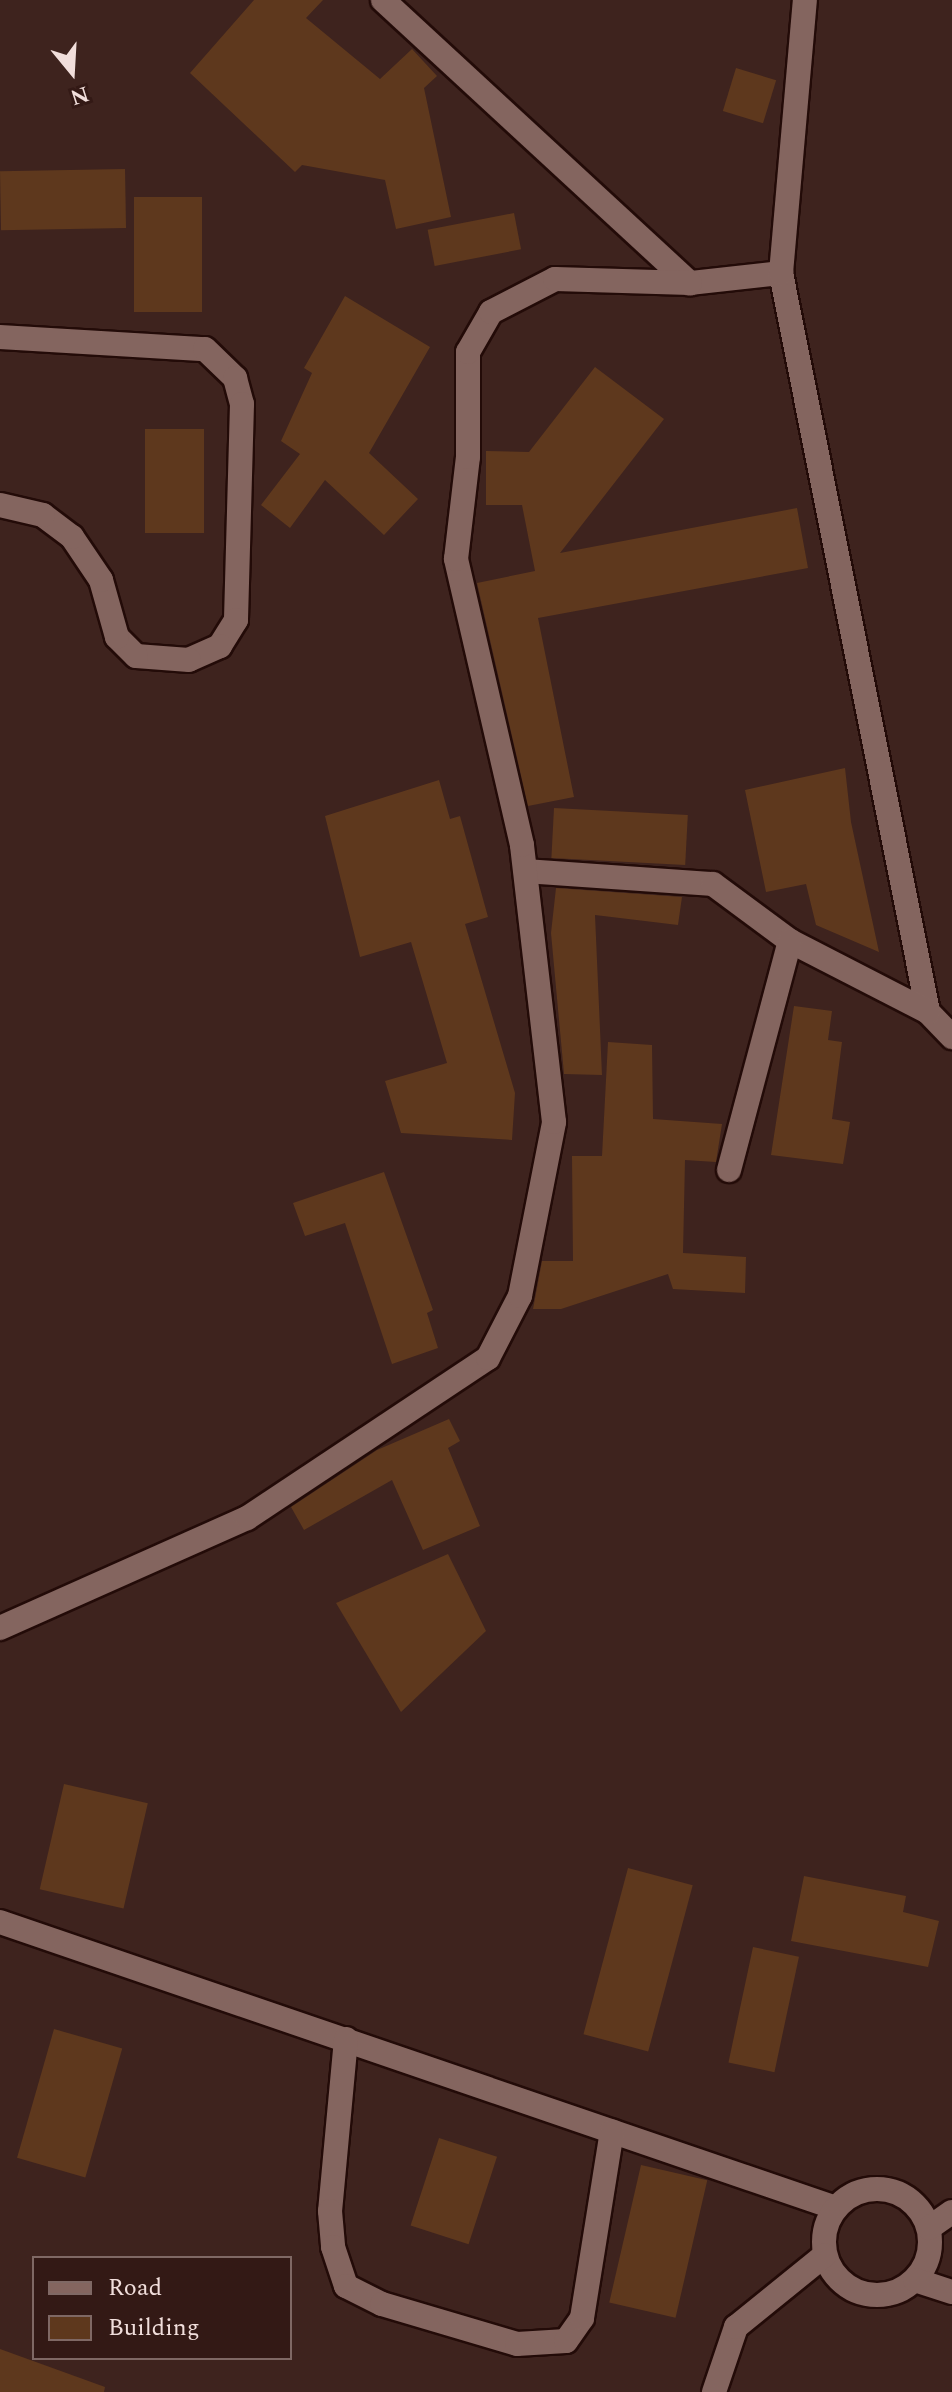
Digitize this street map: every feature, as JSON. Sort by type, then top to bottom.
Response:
[{"type":"street","points":[[383,0],[690,283]]},
{"type":"street","points":[[805,0],[781,273],[928,1012]]},
{"type":"street","points":[[0,1628],[247,1518],[488,1358],[520,1296],[554,1122],[526,871],[456,559],[468,352],[491,312],[555,279],[690,283],[781,273]]},
{"type":"street","points":[[0,337],[205,349],[235,378],[242,404],[236,620],[220,646],[189,660],[136,656],[117,637],[101,580],[72,537],[43,515],[0,505]]},
{"type":"street","points":[[526,871],[713,884],[790,941],[928,1012],[952,1037]]},
{"type":"street","points":[[729,1170],[790,941]]},
{"type":"street","points":[[0,1922],[833,2207]]},
{"type":"street","points":[[346,2039],[333,2247],[346,2286],[382,2304],[517,2344],[566,2341],[582,2318],[612,2131]]},
{"type":"street","points":[[714,2392],[736,2327],[825,2255],[833,2207],[855,2193],[892,2190],[922,2211],[929,2228],[926,2265],[915,2280],[881,2295],[862,2293],[846,2285],[825,2255]]},
{"type":"street","points":[[929,2228],[952,2212]]},
{"type":"street","points":[[915,2280],[952,2292]]},
{"type":"building","points":[[254,0],[323,0],[306,18],[380,79],[412,49],[437,76],[424,88],[451,217],[396,229],[385,180],[302,165],[295,172],[190,73]]},
{"type":"building","points":[[736,68],[776,80],[763,123],[723,111]]},
{"type":"building","points":[[125,169],[126,228],[1,230],[0,171]]},
{"type":"building","points":[[134,197],[202,197],[202,312],[134,312]]},
{"type":"building","points":[[514,213],[521,249],[435,266],[428,230]]},
{"type":"building","points":[[345,296],[430,347],[369,453],[418,499],[384,535],[325,480],[290,528],[261,505],[300,454],[281,441],[312,373],[304,368]]},
{"type":"building","points":[[595,367],[664,419],[560,553],[797,508],[808,568],[538,618],[574,797],[528,806],[477,583],[535,571],[522,505],[486,505],[486,451],[529,452]]},
{"type":"building","points":[[145,429],[204,429],[204,533],[145,533]]},
{"type":"building","points":[[845,768],[851,822],[879,952],[816,925],[806,884],[766,892],[745,790]]},
{"type":"building","points":[[439,780],[450,819],[460,816],[488,917],[465,924],[515,1093],[512,1140],[401,1133],[385,1081],[447,1063],[411,942],[360,957],[325,816]]},
{"type":"building","points":[[554,808],[688,815],[685,865],[551,858]]},
{"type":"building","points":[[556,888],[682,897],[678,925],[595,915],[602,1075],[564,1074],[551,933]]},
{"type":"building","points":[[794,1006],[832,1011],[828,1040],[842,1042],[832,1119],[850,1122],[843,1164],[771,1155]]},
{"type":"building","points":[[608,1042],[652,1045],[653,1119],[722,1124],[716,1162],[685,1160],[683,1253],[746,1257],[745,1293],[673,1289],[668,1274],[561,1309],[533,1309],[542,1261],[573,1261],[572,1156],[602,1156]]},
{"type":"building","points":[[384,1172],[433,1310],[427,1313],[438,1348],[392,1364],[345,1223],[305,1236],[293,1203]]},
{"type":"building","points":[[449,1419],[460,1441],[448,1448],[480,1526],[423,1550],[392,1480],[304,1530],[291,1507],[377,1450]]},
{"type":"building","points":[[448,1554],[486,1631],[401,1712],[336,1603]]},
{"type":"building","points":[[64,1784],[148,1803],[124,1909],[40,1889]]},
{"type":"building","points":[[628,1868],[693,1885],[648,2051],[583,2034]]},
{"type":"building","points":[[804,1876],[906,1896],[903,1912],[939,1921],[928,1967],[791,1941]]},
{"type":"building","points":[[753,1947],[799,1957],[774,2072],[728,2062]]},
{"type":"building","points":[[54,2029],[122,2049],[85,2177],[17,2158]]},
{"type":"building","points":[[439,2138],[497,2157],[469,2244],[411,2225]]},
{"type":"building","points":[[641,2165],[707,2180],[676,2318],[609,2302]]},
{"type":"building","points":[[0,2349],[105,2387],[104,2392],[0,2392]]}]
